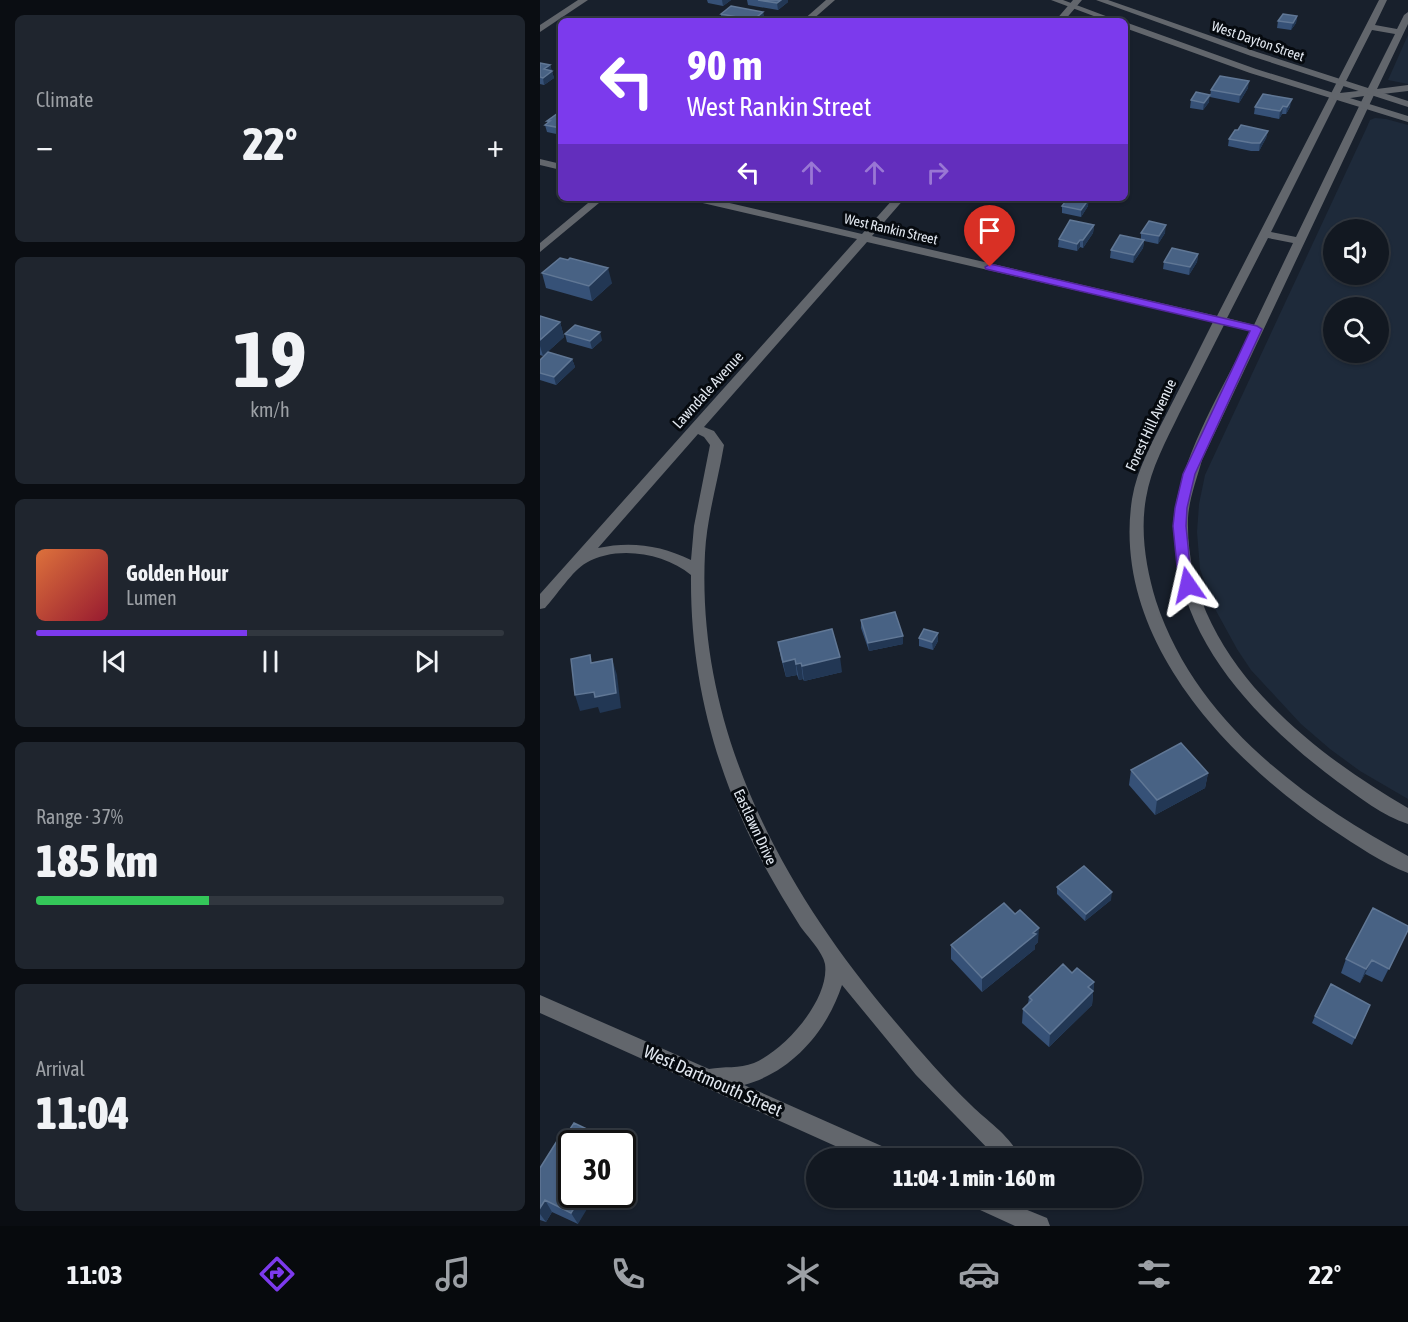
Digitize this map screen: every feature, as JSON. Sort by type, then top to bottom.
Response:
[{"type":"street","points":[[540,29],[584,0]]},
{"type":"street","points":[[810,18],[831,0]]},
{"type":"street","points":[[1055,0],[1075,3],[1108,18]]},
{"type":"street","name":"West Dayton Street","points":[[1100,0],[1408,104]]},
{"type":"street","name":"Forest Hill Avenue","points":[[1383,0],[1157,444],[1143,480],[1137,513],[1137,544],[1141,572],[1159,628],[1182,672],[1209,711],[1235,741],[1279,782],[1335,823],[1408,865]]},
{"type":"street","points":[[1062,18],[1075,3]]},
{"type":"street","points":[[1408,15],[1189,474],[1181,508],[1180,526],[1188,585],[1206,629],[1223,657],[1277,723],[1331,768],[1408,817]]},
{"type":"street","name":"West Dayton Street","points":[[1128,26],[1212,57],[1408,119]]},
{"type":"street","points":[[1370,27],[1400,32]]},
{"type":"street","points":[[1335,97],[1408,88]]},
{"type":"street","points":[[540,162],[558,166]]},
{"type":"street","points":[[540,249],[596,201]]},
{"type":"street","name":"West Rankin Street","points":[[707,201],[1257,329]]},
{"type":"street","name":"Lawndale Avenue","points":[[540,604],[897,201]]},
{"type":"street","points":[[1265,234],[1299,241]]},
{"type":"street","name":"Eastlawn Drive","points":[[696,429],[713,437],[717,445],[700,540],[698,573],[705,677],[732,775],[747,812],[788,894],[834,962],[893,1034],[1001,1148]]},
{"type":"street","points":[[577,562],[591,555],[609,551],[638,551],[680,559],[698,573]]},
{"type":"street","points":[[706,1078],[728,1078],[751,1073],[762,1069],[786,1051],[809,1028],[825,1006],[832,985],[834,962]]},
{"type":"street","name":"West Dartmouth Street","points":[[540,1004],[864,1148]]},
{"type":"street","points":[[1015,1208],[1039,1226]]},
{"type":"shaded area","points":[[1408,35],[1408,84],[1388,80]]},
{"type":"shaded area","points":[[1386,119],[1408,125],[1408,799],[1360,771],[1330,749],[1301,724],[1251,670],[1214,607],[1200,569],[1197,532],[1199,504],[1205,475],[1323,221],[1323,285],[1389,285],[1389,219],[1324,219],[1370,120]]},
{"type":"building","points":[[758,0],[781,0],[777,3]]},
{"type":"building","points":[[731,6],[763,12],[756,18],[721,14]]},
{"type":"building","points":[[1283,14],[1297,16],[1293,23],[1278,21]]},
{"type":"building","points":[[540,63],[550,65],[544,69],[552,71],[543,78],[540,77]]},
{"type":"building","points":[[1220,76],[1249,81],[1240,95],[1211,90]]},
{"type":"building","points":[[1196,92],[1210,95],[1204,103],[1191,100]]},
{"type":"building","points":[[1263,94],[1292,99],[1287,107],[1283,106],[1280,111],[1255,107]]},
{"type":"building","points":[[558,113],[558,127],[545,125],[550,121],[547,121]]},
{"type":"building","points":[[1241,125],[1268,131],[1260,143],[1229,139]]},
{"type":"building","points":[[1066,201],[1088,201],[1081,210],[1062,206]]},
{"type":"building","points":[[1070,220],[1094,225],[1083,240],[1077,244],[1059,239]]},
{"type":"building","points":[[1149,221],[1166,225],[1159,236],[1141,233]]},
{"type":"building","points":[[1120,235],[1144,240],[1134,255],[1111,250]]},
{"type":"building","points":[[1172,248],[1198,254],[1190,267],[1164,262]]},
{"type":"building","points":[[560,258],[568,260],[570,258],[608,268],[589,286],[542,273]]},
{"type":"building","points":[[540,316],[560,322],[540,340]]},
{"type":"building","points":[[575,325],[600,332],[590,341],[565,334]]},
{"type":"building","points":[[548,352],[572,359],[554,377],[540,373],[540,360]]},
{"type":"building","points":[[895,612],[903,636],[868,643],[861,620]]},
{"type":"building","points":[[832,629],[840,657],[802,666],[801,663],[796,664],[795,659],[783,662],[778,642]]},
{"type":"building","points":[[924,629],[938,633],[932,642],[919,638]]},
{"type":"building","points":[[590,655],[591,663],[612,659],[616,693],[595,697],[594,692],[575,695],[571,659]]},
{"type":"building","points":[[1181,743],[1208,773],[1157,800],[1131,770]]},
{"type":"building","points":[[1084,866],[1112,892],[1086,914],[1057,887]]},
{"type":"building","points":[[1004,903],[1015,914],[1020,910],[1039,928],[1033,933],[1036,934],[982,978],[951,945]]},
{"type":"building","points":[[1373,908],[1408,926],[1389,969],[1372,960],[1366,969],[1346,959]]},
{"type":"building","points":[[1063,964],[1072,973],[1077,968],[1094,982],[1088,987],[1093,991],[1050,1034],[1023,1009],[1032,1000],[1029,997]]},
{"type":"building","points":[[1331,984],[1370,1005],[1355,1038],[1315,1016]]},
{"type":"building","points":[[574,1123],[589,1130],[569,1130]]},
{"type":"building","points":[[558,1139],[558,1206],[545,1200],[540,1208],[540,1168]]},
{"type":"building","points":[[561,1208],[574,1208],[571,1213]]},
{"type":"route","points":[[990,267],[1257,329],[1195,459],[1184,491],[1180,526],[1188,585]]}]
